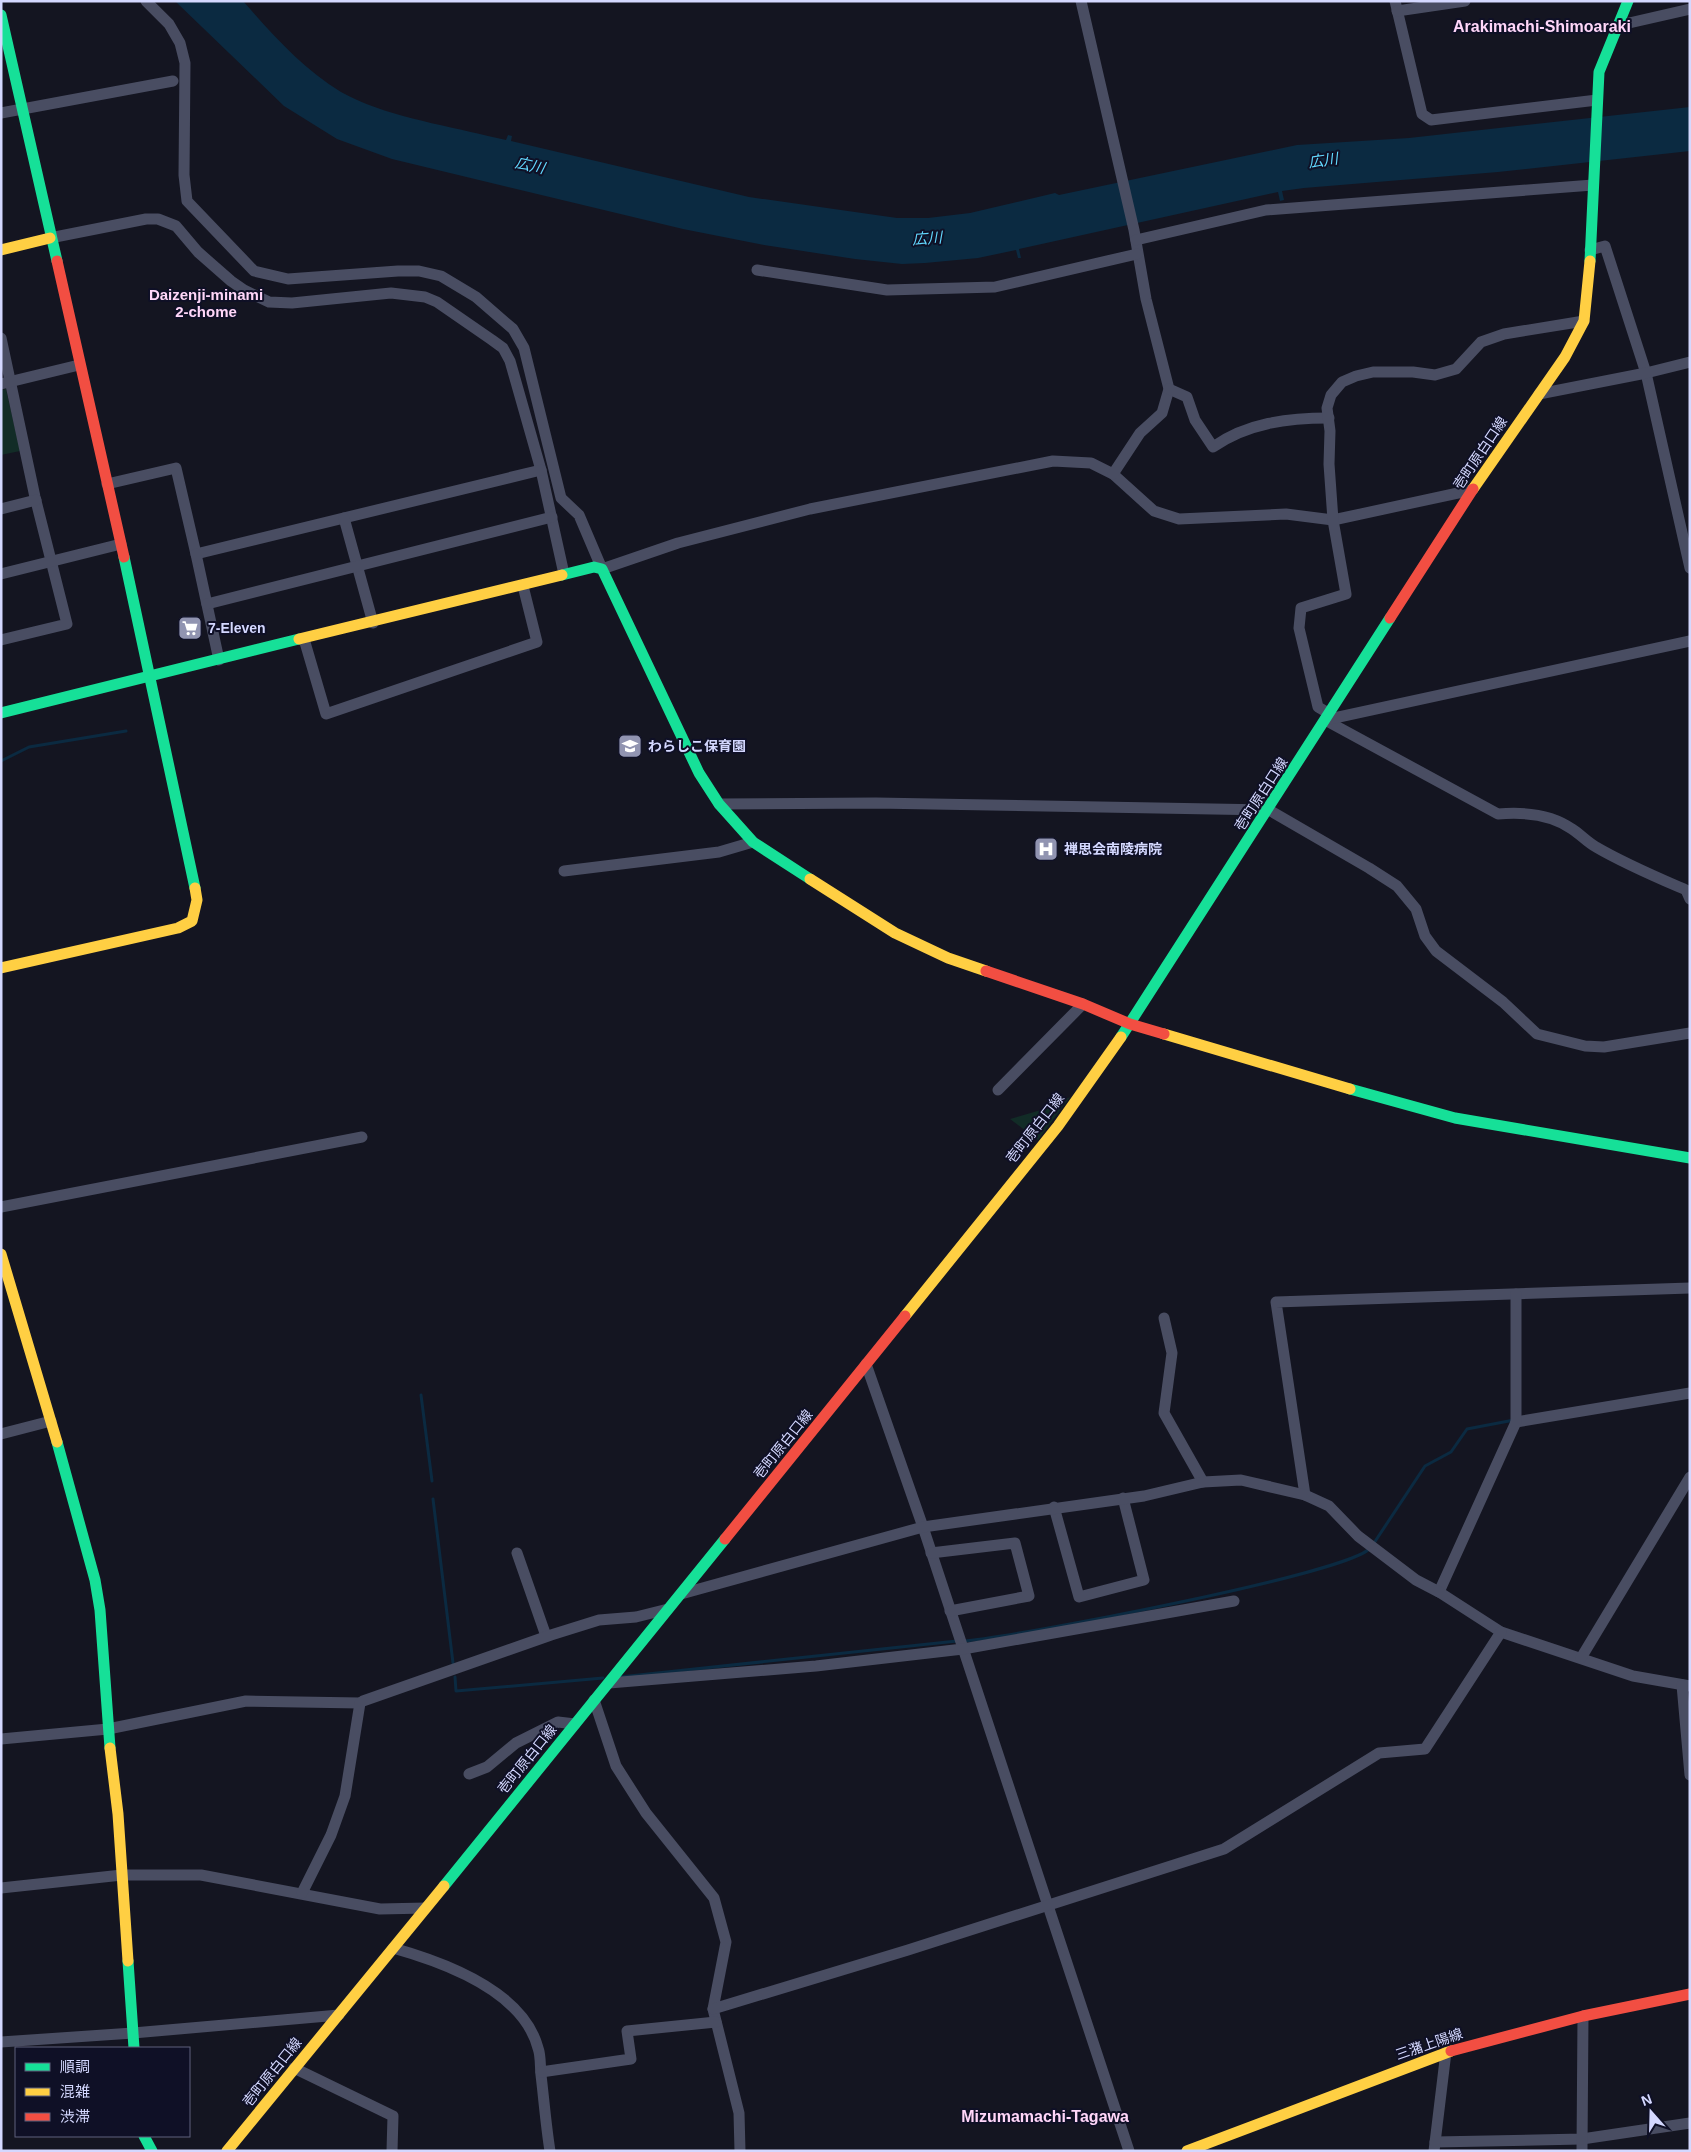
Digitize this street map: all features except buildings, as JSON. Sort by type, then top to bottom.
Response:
[{"type":"street","points":[[146,1],[169,24],[180,43],[185,63],[184,175],[187,200],[254,271],[288,279],[398,271],[419,271],[442,276],[476,297],[512,329],[524,348],[561,498],[579,515],[602,569],[699,773],[719,804],[753,842],[895,933],[948,958],[1083,1004],[1130,1024],[1455,1118],[1690,1158]]},
{"type":"street","points":[[1081,1],[1135,235],[1146,299],[1169,389],[1162,413],[1140,433],[1112,474]]},
{"type":"street","points":[[1466,1],[1396,6],[1422,114],[1431,120],[1597,102]]},
{"type":"street","name":"壱町原白口線","points":[[227,2151],[609,1683],[1058,1126],[1130,1024],[1472,490],[1565,357],[1584,321],[1590,250],[1598,72],[1628,1]]},
{"type":"street","points":[[1616,26],[1690,9]]},
{"type":"street","points":[[1,15],[151,677],[197,900],[192,921],[178,928],[1,968]]},
{"type":"street","points":[[1,113],[173,81]]},
{"type":"street","points":[[1135,235],[1266,210],[1593,185]]},
{"type":"street","points":[[1,250],[146,219],[158,219],[176,226],[198,252],[244,290],[269,302],[292,303],[391,293],[412,294],[437,302],[503,348],[518,385],[541,470],[564,574]]},
{"type":"street","points":[[1590,250],[1605,246],[1646,373],[1690,568]]},
{"type":"street","points":[[757,270],[887,290],[995,287],[1137,254]]},
{"type":"street","points":[[1584,321],[1504,334],[1482,342],[1456,369],[1436,375],[1413,372],[1372,372],[1342,382],[1331,395],[1327,408],[1334,520],[1346,594],[1301,608],[1299,628],[1318,707],[1328,717],[1498,814],[1521,812],[1537,815],[1570,827],[1595,847],[1686,890],[1690,899]]},
{"type":"street","points":[[1,338],[6,383],[67,624],[1,640]]},
{"type":"street","points":[[1539,394],[1646,373],[1690,362]]},
{"type":"street","points":[[6,383],[80,366]]},
{"type":"street","points":[[1169,389],[1187,397],[1196,420],[1213,447],[1231,434],[1269,423],[1329,418]]},
{"type":"street","points":[[1,713],[523,586],[564,574],[594,568],[602,569],[678,543],[810,509],[1053,461],[1091,463],[1112,474],[1154,511],[1179,519],[1286,514],[1334,520],[1472,490]]},
{"type":"street","points":[[106,484],[176,468],[219,660]]},
{"type":"street","points":[[196,554],[541,470]]},
{"type":"street","points":[[1,509],[36,500]]},
{"type":"street","points":[[207,604],[552,517]]},
{"type":"street","points":[[344,518],[372,623]]},
{"type":"street","points":[[1,574],[121,544]]},
{"type":"street","points":[[304,639],[326,714],[538,642],[523,586]]},
{"type":"street","points":[[1328,717],[1690,641]]},
{"type":"street","points":[[719,804],[876,803],[1268,810],[1397,886],[1416,909],[1425,936],[1436,951],[1503,1002],[1537,1034],[1585,1046],[1604,1048],[1690,1033]]},
{"type":"street","points":[[564,871],[719,852],[753,842]]},
{"type":"street","points":[[998,1090],[1083,1004]]},
{"type":"street","points":[[1,1207],[362,1137]]},
{"type":"street","points":[[1,1254],[51,1421],[95,1580],[100,1610],[134,2047]]},
{"type":"street","points":[[1305,1495],[1276,1302],[1690,1288]]},
{"type":"street","points":[[1439,1592],[1516,1422],[1516,1294]]},
{"type":"street","points":[[1164,1318],[1172,1354],[1164,1414],[1203,1482]]},
{"type":"street","points":[[866,1364],[932,1553],[1129,2151]]},
{"type":"street","points":[[1516,1422],[1690,1393]]},
{"type":"street","points":[[1,1434],[51,1421]]},
{"type":"street","points":[[1581,1658],[1690,1477]]},
{"type":"street","points":[[681,1594],[923,1527],[1123,1498],[1203,1482],[1241,1480],[1305,1495],[1329,1506],[1358,1536],[1416,1580],[1439,1592],[1501,1632],[1632,1676],[1686,1686],[1690,1775]]},
{"type":"street","points":[[1054,1508],[1079,1597],[1144,1580],[1123,1498]]},
{"type":"street","points":[[932,1553],[1015,1543],[1029,1596],[950,1611]]},
{"type":"street","points":[[517,1553],[546,1636]]},
{"type":"street","points":[[609,1683],[816,1666],[963,1649],[1234,1601]]},
{"type":"street","points":[[1,1739],[108,1729],[246,1701],[360,1703],[546,1636],[599,1620],[636,1617],[668,1609]]},
{"type":"street","points":[[712,2009],[1224,1849],[1379,1753],[1425,1749],[1501,1632]]},
{"type":"street","points":[[594,1700],[616,1766],[646,1813],[714,1898],[726,1942],[712,2009],[739,2113],[740,2151]]},
{"type":"street","points":[[302,1893],[332,1835],[345,1796],[360,1703]]},
{"type":"street","points":[[469,1774],[487,1767],[516,1743],[558,1722],[575,1724]]},
{"type":"street","points":[[1,1888],[122,1876],[201,1875],[380,1909],[426,1908]]},
{"type":"street","points":[[393,1948],[438,1961],[492,1989],[529,2029],[538,2048],[550,2151]]},
{"type":"street","name":"三潴上陽線","points":[[1187,2151],[1446,2052],[1583,2016],[1690,1994]]},
{"type":"street","points":[[1,2042],[133,2033],[339,2015]]},
{"type":"street","points":[[1582,2145],[1583,2016]]},
{"type":"street","points":[[541,2072],[631,2059],[627,2031],[716,2022]]},
{"type":"street","points":[[1446,2052],[1434,2146],[1582,2145],[1690,2124]]},
{"type":"street","points":[[294,2068],[393,2116],[392,2151]]},
{"type":"street","points":[[145,2137],[152,2151]]},
{"type":"green space","points":[[6,389],[20,451],[1,455],[1,390]]},
{"type":"green space","points":[[1070,1097],[1038,1140],[1010,1119],[1051,1107]]},
{"type":"water","name":"広川","points":[[175,1],[243,1],[301,62],[327,83],[358,100],[394,113],[506,140],[508,135],[512,136],[511,141],[749,197],[897,218],[928,218],[970,213],[1055,193],[1059,195],[1297,145],[1409,138],[1690,107],[1690,151],[1498,172],[1282,191],[1284,200],[1280,201],[1278,192],[1019,249],[1021,258],[1018,258],[1016,250],[978,258],[902,264],[764,245],[683,229],[392,159],[337,139],[284,106]]},
{"type":"waterway","points":[[1,761],[29,747],[126,731]]},
{"type":"waterway","points":[[421,1395],[432,1481]]},
{"type":"waterway","points":[[1374,1543],[1425,1466],[1451,1452],[1467,1429],[1514,1420]]},
{"type":"waterway","points":[[433,1499],[453,1663]]},
{"type":"waterway","points":[[963,1641],[1044,1629],[1246,1588],[1305,1573],[1349,1559],[1370,1548]]},
{"type":"waterway","points":[[620,1677],[957,1641]]},
{"type":"waterway","points":[[455,1677],[456,1691],[603,1678]]},
{"type":"traffic: fast","points":[[1590,261],[1599,72],[1628,1]]},
{"type":"traffic: fast","points":[[1,15],[57,261]]},
{"type":"traffic: fast","points":[[124,557],[195,888]]},
{"type":"traffic: fast","points":[[562,575],[594,567],[602,569],[699,773],[719,804],[753,842],[810,879]]},
{"type":"traffic: fast","points":[[1121,1037],[1390,618]]},
{"type":"traffic: fast","points":[[1,713],[299,639]]},
{"type":"traffic: fast","points":[[1350,1089],[1455,1118],[1690,1158]]},
{"type":"traffic: fast","points":[[57,1442],[95,1580],[100,1610],[110,1748]]},
{"type":"traffic: fast","points":[[444,1886],[725,1539]]},
{"type":"traffic: fast","points":[[128,1961],[134,2047]]},
{"type":"traffic: fast","points":[[145,2137],[152,2151]]},
{"type":"traffic: slow","points":[[1,250],[50,238]]},
{"type":"traffic: slow","points":[[1473,489],[1565,357],[1584,321],[1590,261]]},
{"type":"traffic: slow","points":[[299,639],[562,575]]},
{"type":"traffic: slow","points":[[810,879],[895,933],[948,958],[986,971]]},
{"type":"traffic: slow","points":[[1,968],[178,928],[192,921],[197,900],[195,888]]},
{"type":"traffic: slow","points":[[1164,1034],[1350,1089]]},
{"type":"traffic: slow","points":[[905,1316],[1058,1126],[1121,1037]]},
{"type":"traffic: slow","points":[[1,1254],[57,1442]]},
{"type":"traffic: slow","points":[[110,1748],[118,1814],[128,1961]]},
{"type":"traffic: slow","points":[[227,2151],[444,1886]]},
{"type":"traffic: slow","points":[[1187,2151],[1451,2051]]},
{"type":"traffic: jam","points":[[57,261],[124,557]]},
{"type":"traffic: jam","points":[[1390,618],[1473,489]]},
{"type":"traffic: jam","points":[[986,971],[1083,1004],[1130,1024],[1164,1034]]},
{"type":"traffic: jam","points":[[725,1539],[905,1316]]},
{"type":"traffic: jam","points":[[1451,2051],[1583,2016],[1690,1994]]},
{"type":"place","name":"7-Eleven","points":[[190,628]]},
{"type":"place","name":"わらしこ保育園","points":[[630,746]]},
{"type":"place","name":"禅思会南陵病院","points":[[1046,849]]},
{"type":"district","name":"Arakimachi-Shimoaraki","points":[[1542,26]]},
{"type":"district","name":"Daizenji-minami 2-chome","points":[[206,302]]},
{"type":"district","name":"Mizumamachi-Tagawa","points":[[1045,2116]]}]
